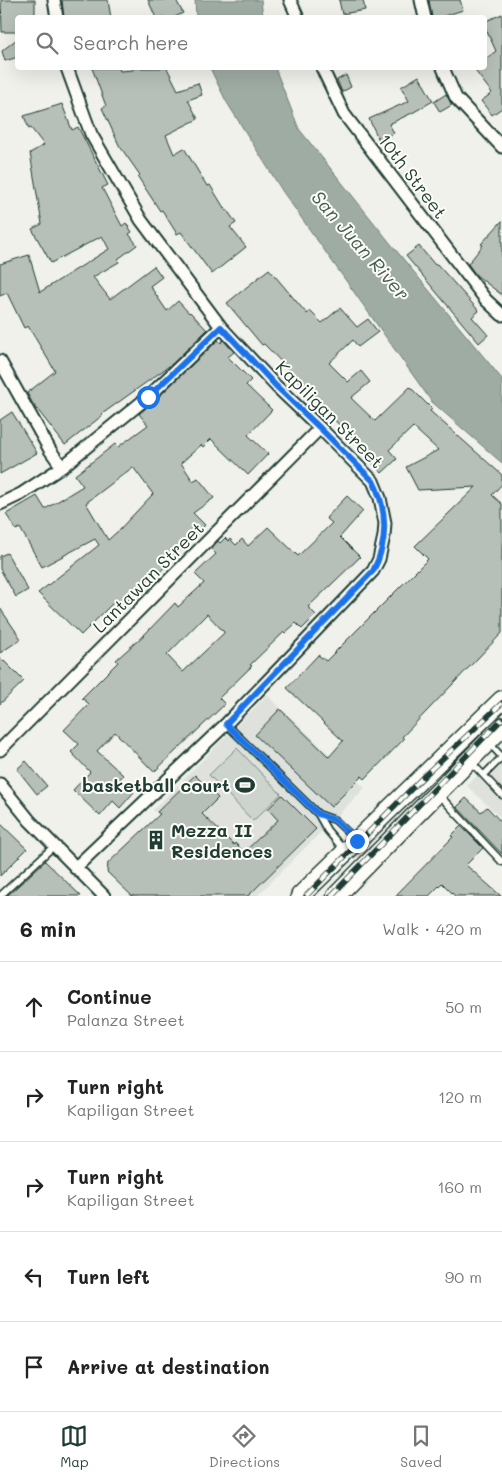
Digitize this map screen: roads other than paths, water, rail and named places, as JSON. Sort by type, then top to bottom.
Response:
[{"type":"main road","points":[[300,896],[501,702]]},
{"type":"main road","points":[[336,896],[502,727]]},
{"type":"street","points":[[54,0],[56,15]]},
{"type":"street","points":[[290,0],[297,15]]},
{"type":"street","points":[[421,0],[424,15]]},
{"type":"street","name":"Kapiligan Street","points":[[69,70],[91,134],[141,220],[221,327],[276,386],[373,481],[377,489],[385,523],[379,559],[373,571],[226,724],[76,868]]},
{"type":"street","name":"10th Street","points":[[323,70],[344,114],[486,300],[502,314]]},
{"type":"street","points":[[444,70],[456,98],[500,143]]},
{"type":"street","points":[[0,504],[20,494],[62,467],[148,397],[221,327]]},
{"type":"street","points":[[0,361],[50,450],[62,467]]},
{"type":"street","name":"Lantawan Street","points":[[0,750],[320,428]]},
{"type":"street","points":[[0,784],[30,821],[104,896]]},
{"type":"lane","points":[[226,724],[318,814],[327,830],[351,846]]},
{"type":"lane","points":[[484,775],[502,757],[488,742]]},
{"type":"lane","points":[[469,760],[502,795]]},
{"type":"lane","points":[[437,793],[502,862]]},
{"type":"lane","points":[[318,814],[335,820],[351,846]]},
{"type":"lane","points":[[0,896],[54,846]]},
{"type":"water","points":[[195,0],[261,0],[263,15],[196,15]]},
{"type":"water","name":"San Juan River","points":[[211,70],[276,70],[299,129],[502,379],[502,463],[432,402],[283,192],[226,101]]},
{"type":"railway","points":[[306,896],[425,775],[502,703]]},
{"type":"railway","points":[[331,896],[502,719]]},
{"type":"place","name":"basketball court","points":[[245,785]]},
{"type":"place","name":"Mezza II Residences","points":[[156,840]]}]
